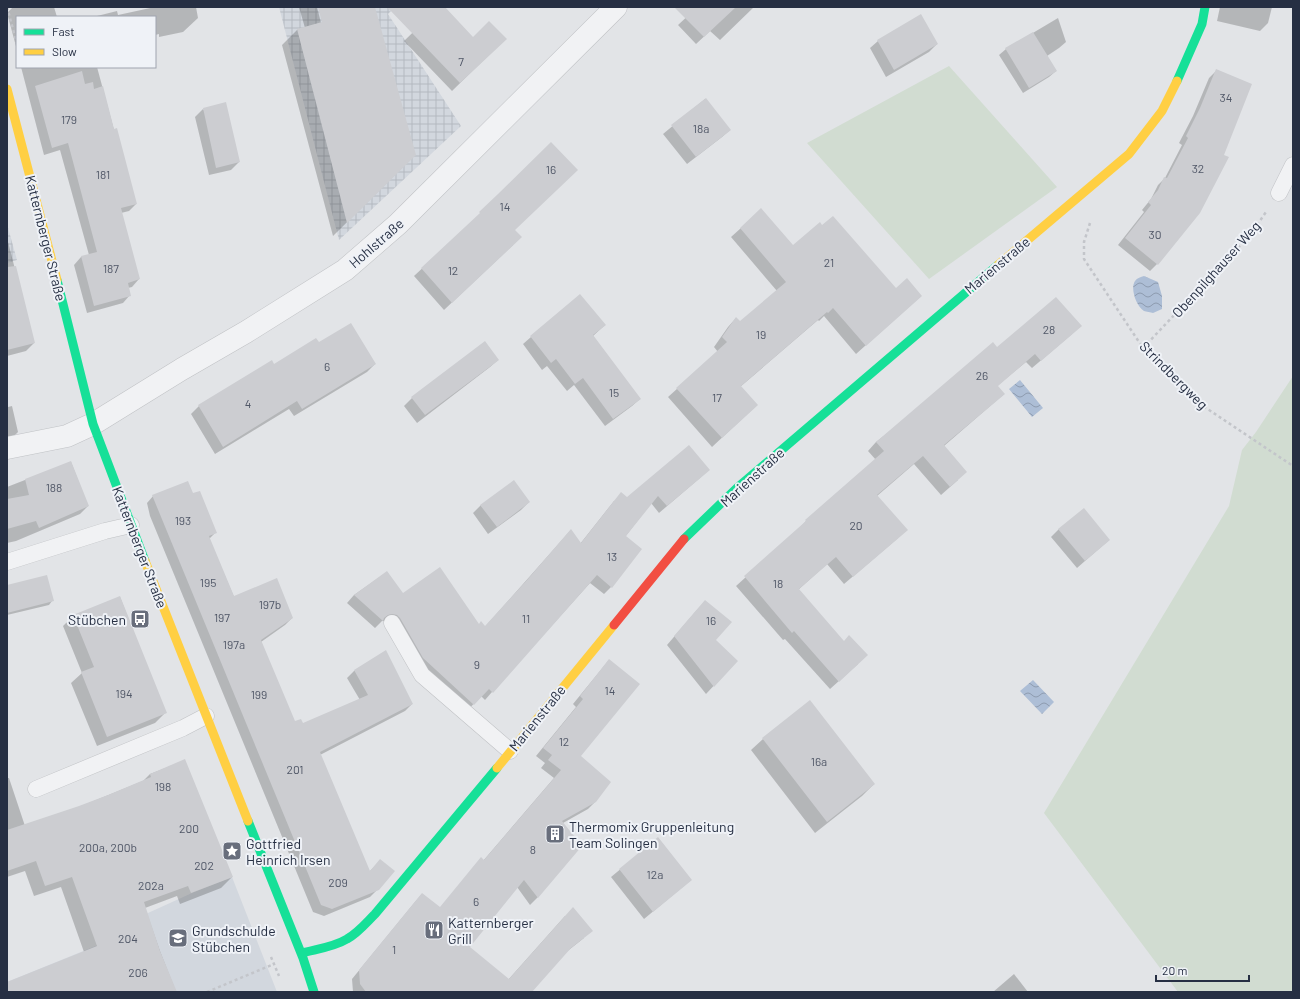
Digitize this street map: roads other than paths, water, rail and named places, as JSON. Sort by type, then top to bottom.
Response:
[{"type":"street","name":"Hohlstraße","points":[[7,448],[67,436],[93,424],[182,369],[246,332],[345,270],[398,224],[616,7]]},
{"type":"street","name":"Marienstraße","points":[[302,953],[337,944],[348,939],[366,924],[445,831],[687,536],[738,488],[899,348],[1129,154],[1162,111],[1202,24],[1205,7]]},
{"type":"street","name":"Katternberger Straße","points":[[7,89],[50,250],[93,424],[158,597],[289,925],[302,953],[314,992]]},
{"type":"lane","points":[[1279,193],[1293,165]]},
{"type":"lane","points":[[7,562],[105,531],[131,525]]},
{"type":"lane","points":[[392,623],[422,675],[510,751]]},
{"type":"lane","points":[[36,789],[183,728],[206,716]]},
{"type":"water","points":[[1144,276],[1158,282],[1162,296],[1162,309],[1153,313],[1141,309],[1135,297],[1133,288],[1135,281]]},
{"type":"water","points":[[1020,380],[1043,408],[1032,417],[1009,389]]},
{"type":"water","points":[[1033,680],[1054,702],[1042,714],[1020,691]]},
{"type":"place","name":"Stübchen","points":[[140,619]]},
{"type":"place","name":"Thermomix Gruppenleitung Team Solingen","points":[[555,834]]},
{"type":"place","name":"Gottfried Heinrich Irsen","points":[[232,851]]},
{"type":"place","name":"Katternberger Grill","points":[[434,930]]},
{"type":"place","name":"Grundschulde Stübchen","points":[[178,938]]}]
